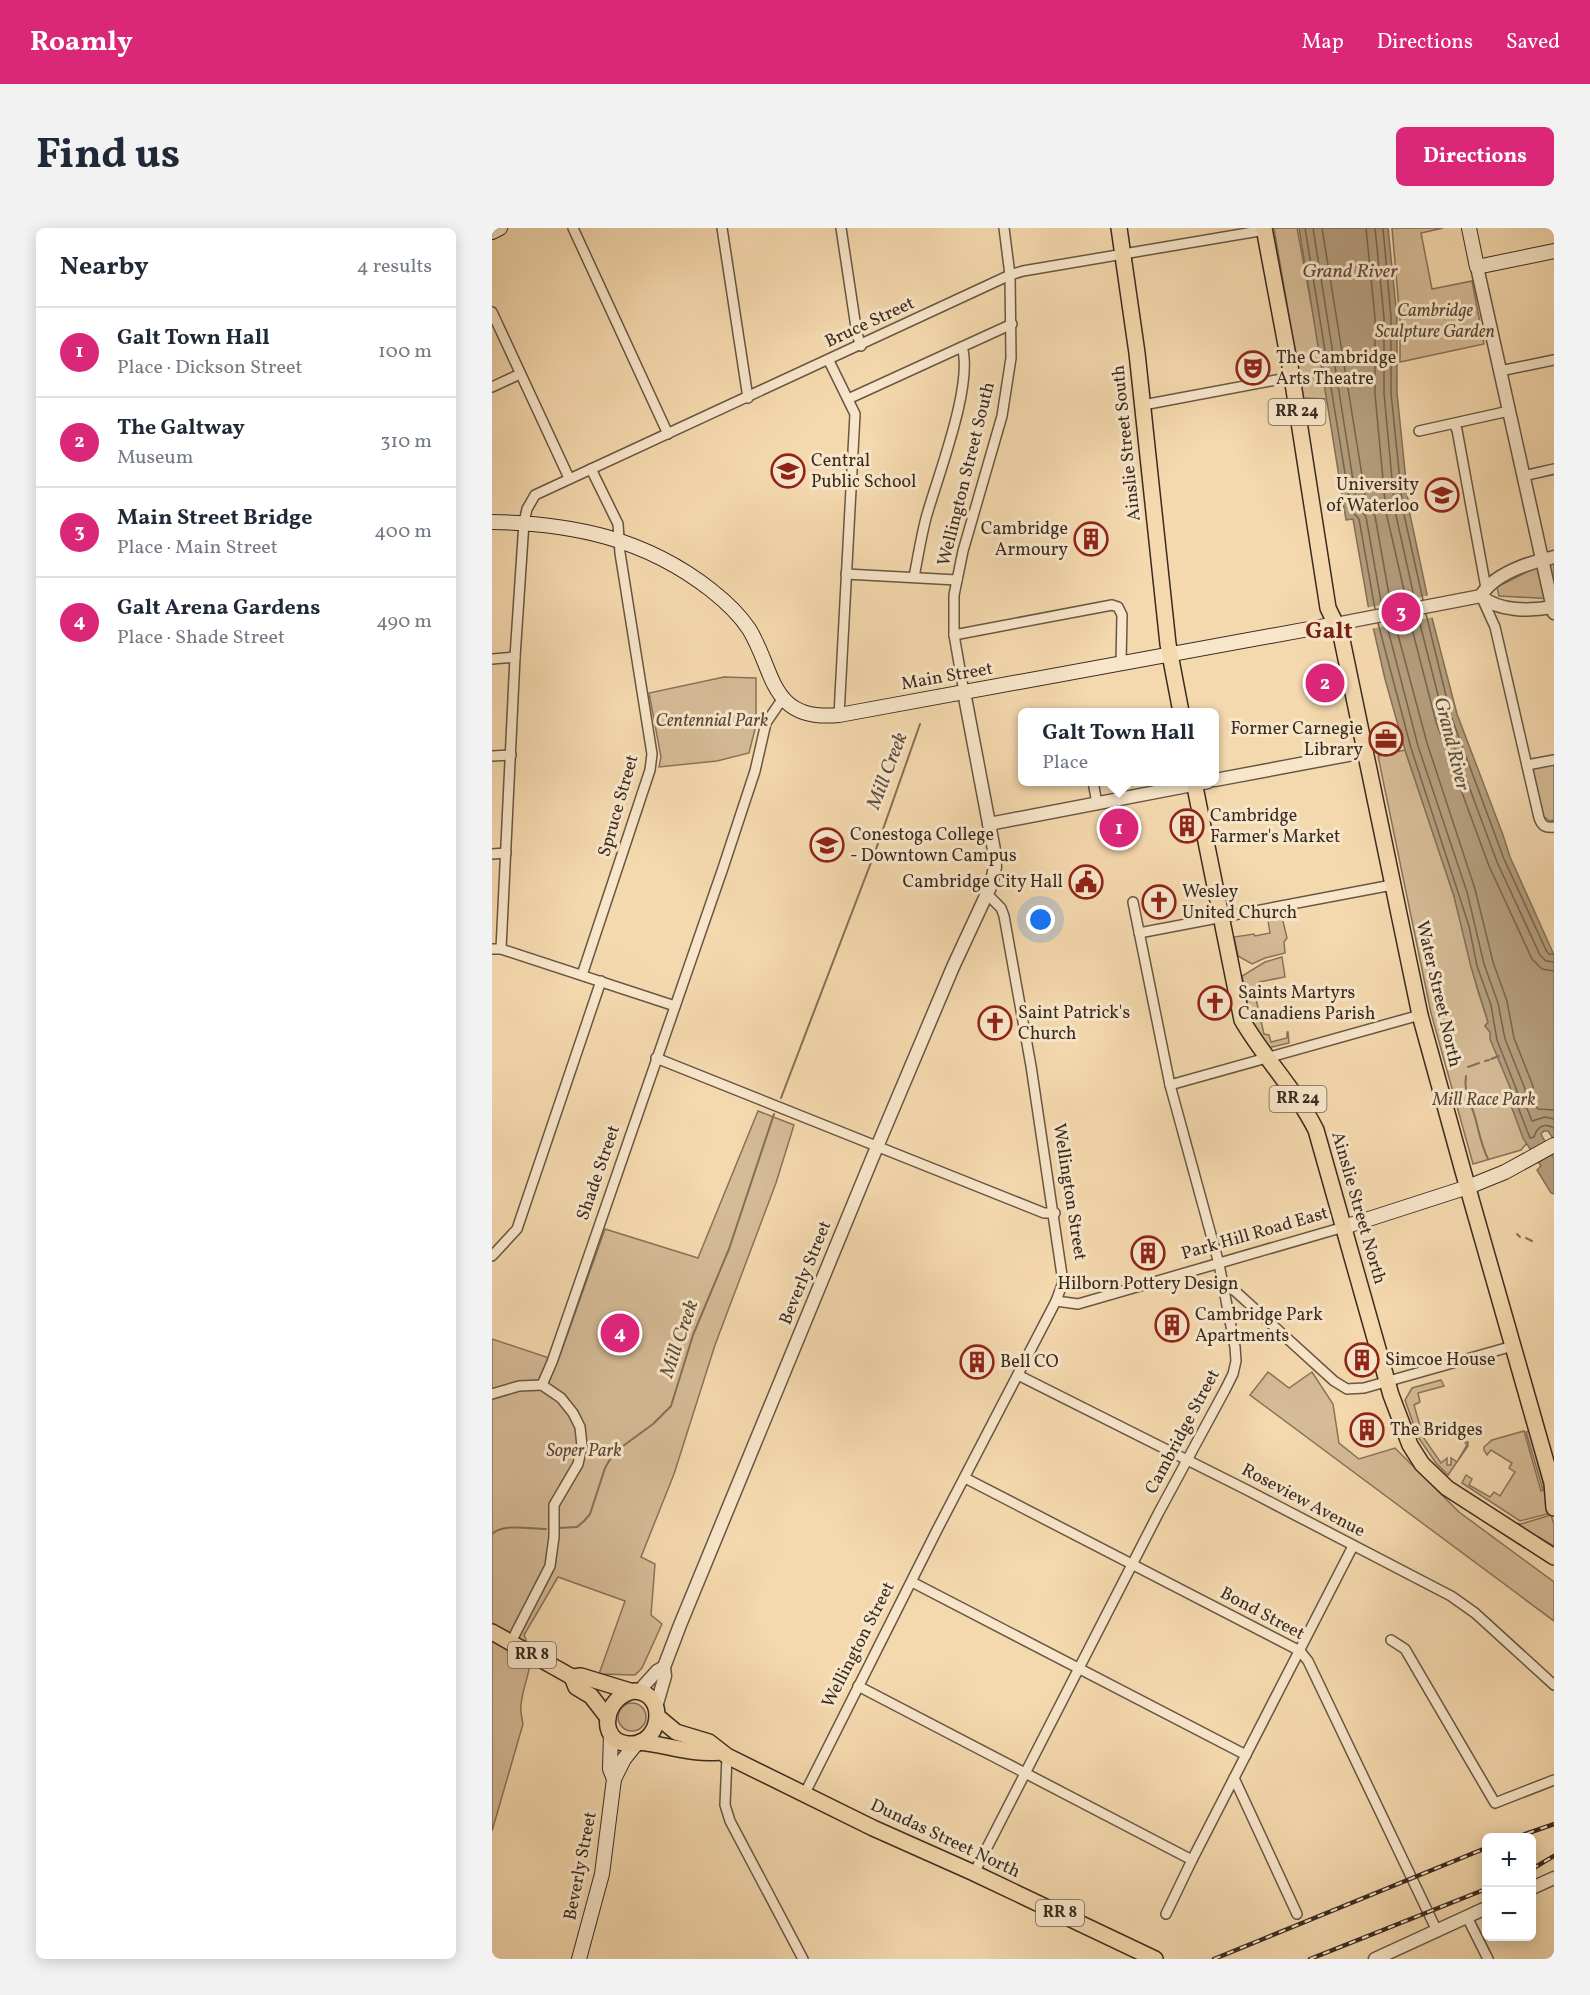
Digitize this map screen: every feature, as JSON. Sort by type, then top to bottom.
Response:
[{"type":"main road","points":[[492,232],[500,228]]},
{"type":"main road","name":"Ainslie Street South","points":[[1119,228],[1143,405],[1170,655]]},
{"type":"main road","points":[[1469,228],[1477,267],[1554,250]]},
{"type":"main road","name":"RR 24","points":[[1264,229],[1292,377],[1328,608],[1336,624]]},
{"type":"main road","points":[[492,522],[524,522],[577,529],[619,539],[677,566],[710,589],[733,609],[749,630],[773,685],[783,699]]},
{"type":"main road","name":"Main Street","points":[[783,699],[812,714],[839,715],[1336,624]]},
{"type":"main road","name":"Water Street North","points":[[1336,624],[1341,635],[1420,1015],[1552,1483],[1554,1508]]},
{"type":"main road","points":[[1170,655],[1180,708]]},
{"type":"main road","name":"Ainslie Street North","points":[[1200,786],[1221,917],[1242,1020],[1266,1058],[1303,1107],[1316,1130],[1387,1380],[1400,1423],[1410,1445],[1422,1464],[1447,1488],[1554,1557]]},
{"type":"main road","name":"Park Hill Road East","points":[[1344,1227],[1468,1187],[1505,1172],[1554,1145]]},
{"type":"main road","name":"RR 8","points":[[492,1632],[572,1677],[581,1676],[634,1691]]},
{"type":"main road","name":"RR 8","points":[[572,1677],[576,1687],[591,1696],[609,1725]]},
{"type":"main road","points":[[634,1691],[648,1695],[657,1712],[652,1732],[638,1743],[621,1743],[609,1725],[613,1703],[620,1695],[634,1691]]},
{"type":"main road","name":"Dundas Street North","points":[[657,1712],[676,1732],[709,1742],[723,1754],[873,1828],[974,1873],[1150,1957]]},
{"type":"main road","name":"Beverly Street","points":[[609,1725],[610,1769],[614,1779]]},
{"type":"main road","name":"Dundas Street North","points":[[638,1743],[665,1745],[703,1754],[723,1754]]},
{"type":"main road","name":"Beverly Street","points":[[579,1959],[602,1874],[614,1779],[624,1759],[638,1743]]},
{"type":"street","points":[[573,228],[668,434]]},
{"type":"street","points":[[722,228],[748,398]]},
{"type":"street","points":[[841,228],[857,334],[861,346]]},
{"type":"street","name":"Wellington Street South","points":[[964,692],[954,634],[953,608],[963,551],[1002,416],[1011,358],[1010,275],[1004,228]]},
{"type":"street","name":"Bruce Street","points":[[497,949],[506,853],[524,522],[527,509],[535,495],[829,361],[1010,275],[1264,229]]},
{"type":"street","points":[[1477,267],[1523,476],[1548,558],[1554,609],[1503,607],[1487,602],[1483,592]]},
{"type":"street","points":[[492,312],[569,478]]},
{"type":"street","points":[[848,399],[1012,324]]},
{"type":"street","points":[[914,577],[926,520],[956,418],[964,381],[965,356],[962,347]]},
{"type":"street","points":[[1500,371],[1554,360]]},
{"type":"street","points":[[829,361],[855,414],[839,715]]},
{"type":"street","points":[[492,387],[520,374]]},
{"type":"street","points":[[1143,405],[1292,377]]},
{"type":"street","points":[[1419,430],[1509,411]]},
{"type":"street","points":[[1454,424],[1457,430],[1483,592],[1495,627],[1539,818],[1542,825],[1550,827]]},
{"type":"street","name":"Spruce Street","points":[[582,975],[652,762],[618,524],[591,469]]},
{"type":"street","points":[[1523,476],[1554,469]]},
{"type":"street","points":[[1483,592],[1524,565],[1548,558]]},
{"type":"street","points":[[846,574],[957,580]]},
{"type":"street","name":"Main Street","points":[[1336,624],[1436,605],[1483,592]]},
{"type":"street","points":[[954,634],[1112,605],[1118,608],[1122,615],[1121,663]]},
{"type":"street","points":[[492,659],[515,657]]},
{"type":"street","points":[[964,692],[995,867],[987,894]]},
{"type":"street","name":"Shade Street","points":[[542,1385],[552,1362],[755,771],[766,723],[783,699]]},
{"type":"street","points":[[1219,779],[1364,752]]},
{"type":"street","points":[[492,756],[511,755]]},
{"type":"street","points":[[1527,765],[1554,760]]},
{"type":"street","points":[[1094,786],[1097,803]]},
{"type":"street","points":[[989,824],[1180,786]]},
{"type":"street","points":[[492,854],[506,853]]},
{"type":"street","points":[[1139,933],[1392,885]]},
{"type":"street","name":"Beverly Street","points":[[657,1712],[665,1676],[664,1667],[877,1146],[953,967],[987,894]]},
{"type":"street","name":"Wellington Street","points":[[805,1793],[1063,1286],[1064,1277],[1054,1213],[1004,916],[1001,909],[987,894]]},
{"type":"street","name":"Cambridge Street","points":[[974,1873],[1132,1564],[1233,1374],[1236,1362],[1219,1264],[1170,1085],[1133,902]]},
{"type":"street","points":[[497,949],[675,1006]]},
{"type":"street","points":[[492,1256],[517,1229],[601,981]]},
{"type":"street","points":[[1170,1085],[1420,1015]]},
{"type":"street","points":[[656,1058],[1044,1213],[1054,1213]]},
{"type":"street","name":"Park Hill Road East","points":[[1056,1301],[1077,1304],[1344,1227]]},
{"type":"street","points":[[1223,1286],[1235,1291],[1334,1381],[1347,1389],[1364,1388],[1513,1346]]},
{"type":"street","name":"Roseview Avenue","points":[[1018,1375],[1461,1602],[1554,1685]]},
{"type":"street","points":[[492,1394],[519,1386],[542,1385],[561,1398],[573,1413],[580,1427],[582,1446],[578,1464],[554,1505],[554,1537],[550,1566],[511,1642]]},
{"type":"street","name":"Bond Street","points":[[965,1478],[1300,1651],[1308,1661],[1437,1931]]},
{"type":"street","points":[[1166,1914],[1353,1546]]},
{"type":"street","points":[[912,1582],[1246,1755]]},
{"type":"street","points":[[1391,1640],[1405,1649],[1495,1803],[1554,1780]]},
{"type":"street","name":"Beverly Street","points":[[634,1691],[664,1667]]},
{"type":"street","points":[[858,1686],[1192,1860]]},
{"type":"street","points":[[723,1754],[724,1805],[730,1821],[803,1959]]},
{"type":"street","points":[[1234,1778],[1297,1914]]},
{"type":"street","points":[[1534,1887],[1554,1878]]},
{"type":"street","points":[[1375,1959],[1482,1910]]},
{"type":"street","points":[[1467,1917],[1488,1959]]},
{"type":"green space","points":[[1274,228],[1297,228],[1329,399],[1303,398]]},
{"type":"green space","name":"Cambridge Sculpture Garden","points":[[1392,228],[1443,228],[1421,233],[1432,289],[1472,281],[1484,344],[1400,362],[1400,320]]},
{"type":"green space","points":[[1554,563],[1554,599],[1499,596],[1497,587],[1531,570]]},
{"type":"green space","name":"Centennial Park","points":[[724,677],[756,678],[756,725],[749,753],[717,761],[659,767],[661,757],[649,693]]},
{"type":"green space","name":"Mill Race Park","points":[[1405,750],[1454,896],[1488,1022],[1485,1026],[1490,1032],[1512,1092],[1512,1108],[1527,1143],[1521,1150],[1473,1164],[1431,1013],[1378,756]]},
{"type":"green space","points":[[1554,764],[1554,820],[1550,821],[1543,816],[1532,768]]},
{"type":"green space","points":[[1281,913],[1287,938],[1284,942],[1285,953],[1252,964],[1238,956],[1234,937],[1270,933],[1267,915]]},
{"type":"green space","points":[[1282,957],[1285,977],[1259,982],[1259,987],[1254,990],[1264,1034],[1269,1035],[1271,1042],[1287,1038],[1288,1032],[1289,1043],[1267,1047],[1251,1023],[1242,976],[1265,962]]},
{"type":"green space","name":"Soper Park","points":[[758,1111],[794,1125],[776,1183],[715,1345],[674,1474],[641,1557],[655,1564],[651,1615],[662,1624],[642,1668],[635,1675],[599,1674],[625,1601],[558,1577],[524,1635],[528,1645],[530,1663],[521,1705],[523,1724],[492,1831],[492,1339],[558,1361],[605,1229],[698,1258]]},
{"type":"green space","points":[[1268,1372],[1289,1388],[1312,1372],[1333,1404],[1339,1443],[1359,1459],[1395,1448],[1459,1512],[1554,1582],[1554,1621],[1250,1395]]},
{"type":"green space","points":[[1441,1380],[1444,1386],[1418,1393],[1420,1402],[1414,1405],[1423,1437],[1441,1463],[1447,1458],[1447,1465],[1451,1465],[1451,1458],[1457,1462],[1448,1475],[1436,1463],[1418,1437],[1405,1400],[1412,1388]]},
{"type":"green space","points":[[1524,1431],[1541,1491],[1543,1490],[1526,1432],[1530,1431],[1551,1513],[1520,1521],[1462,1483],[1466,1475],[1472,1479],[1469,1485],[1490,1497],[1494,1492],[1500,1496],[1515,1472],[1509,1468],[1512,1463],[1491,1450],[1487,1455],[1484,1447],[1492,1440]]},
{"type":"green space","points":[[1463,1440],[1468,1442],[1468,1446],[1457,1462],[1467,1445]]},
{"type":"green space","points":[[1551,1515],[1554,1524],[1554,1546],[1515,1523],[1521,1524]]},
{"type":"green space","points":[[632,1703],[642,1707],[646,1717],[642,1727],[632,1731],[622,1727],[618,1717],[622,1707]]},
{"type":"water","name":"Grand River","points":[[1299,228],[1388,228],[1397,317],[1397,393],[1409,510],[1432,618],[1457,714],[1510,857],[1554,955],[1554,1140],[1548,1131],[1541,1134],[1554,1158],[1554,1194],[1551,1193],[1537,1170],[1541,1166],[1523,1138],[1512,1108],[1512,1092],[1490,1039],[1490,1032],[1485,1026],[1488,1022],[1471,967],[1454,896],[1405,750],[1385,679],[1368,605],[1353,519],[1346,520]]},
{"type":"pier","points":[[1431,595],[1435,617],[1370,629],[1365,608]]},
{"type":"waterway","name":"Mill Creek","points":[[781,1098],[875,852],[920,724]]},
{"type":"waterway","points":[[1491,1059],[1499,1056]]},
{"type":"waterway","points":[[1485,1061],[1489,1060]]},
{"type":"waterway","points":[[1468,1067],[1479,1063]]},
{"type":"waterway","points":[[1466,1076],[1466,1092],[1488,1159]]},
{"type":"waterway","name":"Mill Creek","points":[[558,1528],[577,1527],[584,1521],[590,1514],[605,1468],[612,1456],[653,1424],[671,1406],[693,1335],[729,1249],[774,1114]]},
{"type":"waterway","points":[[1517,1234],[1520,1237]]},
{"type":"waterway","points":[[1526,1238],[1532,1241]]},
{"type":"waterway","name":"Mill Creek","points":[[492,1534],[503,1529],[518,1527],[546,1529]]},
{"type":"railway","points":[[1528,1833],[1554,1824]]},
{"type":"railway","points":[[1214,1959],[1482,1850]]},
{"type":"railway","points":[[1536,1867],[1554,1856]]},
{"type":"railway","points":[[1310,1959],[1482,1891]]},
{"type":"place","name":"The Cambridge Arts Theatre","points":[[1253,368]]},
{"type":"place","name":"Central Public School","points":[[788,471]]},
{"type":"place","name":"University of Waterloo","points":[[1442,495]]},
{"type":"place","name":"Cambridge Armoury","points":[[1091,539]]},
{"type":"place","name":"Main Street Bridge","points":[[1401,612]]},
{"type":"place","name":"The Galtway","points":[[1325,683]]},
{"type":"place","name":"Former Carnegie Library","points":[[1386,739]]},
{"type":"place","name":"Cambridge Farmer's Market","points":[[1187,826]]},
{"type":"place","name":"Galt Town Hall","points":[[1119,828]]},
{"type":"place","name":"Conestoga College - Downtown Campus","points":[[827,845]]},
{"type":"place","name":"Cambridge City Hall","points":[[1086,882]]},
{"type":"place","name":"Wesley United Church","points":[[1159,902]]},
{"type":"place","name":"Saints Martyrs Canadiens Parish","points":[[1215,1003]]},
{"type":"place","name":"Saint Patrick's Church","points":[[995,1023]]},
{"type":"place","name":"Hilborn Pottery Design","points":[[1148,1253]]},
{"type":"place","name":"Cambridge Park Apartments","points":[[1172,1325]]},
{"type":"place","name":"Galt Arena Gardens","points":[[620,1333]]},
{"type":"place","name":"Simcoe House","points":[[1362,1360]]},
{"type":"place","name":"Bell CO","points":[[977,1362]]},
{"type":"place","name":"The Bridges","points":[[1367,1430]]},
{"type":"district","name":"Galt","points":[[1329,632]]}]
